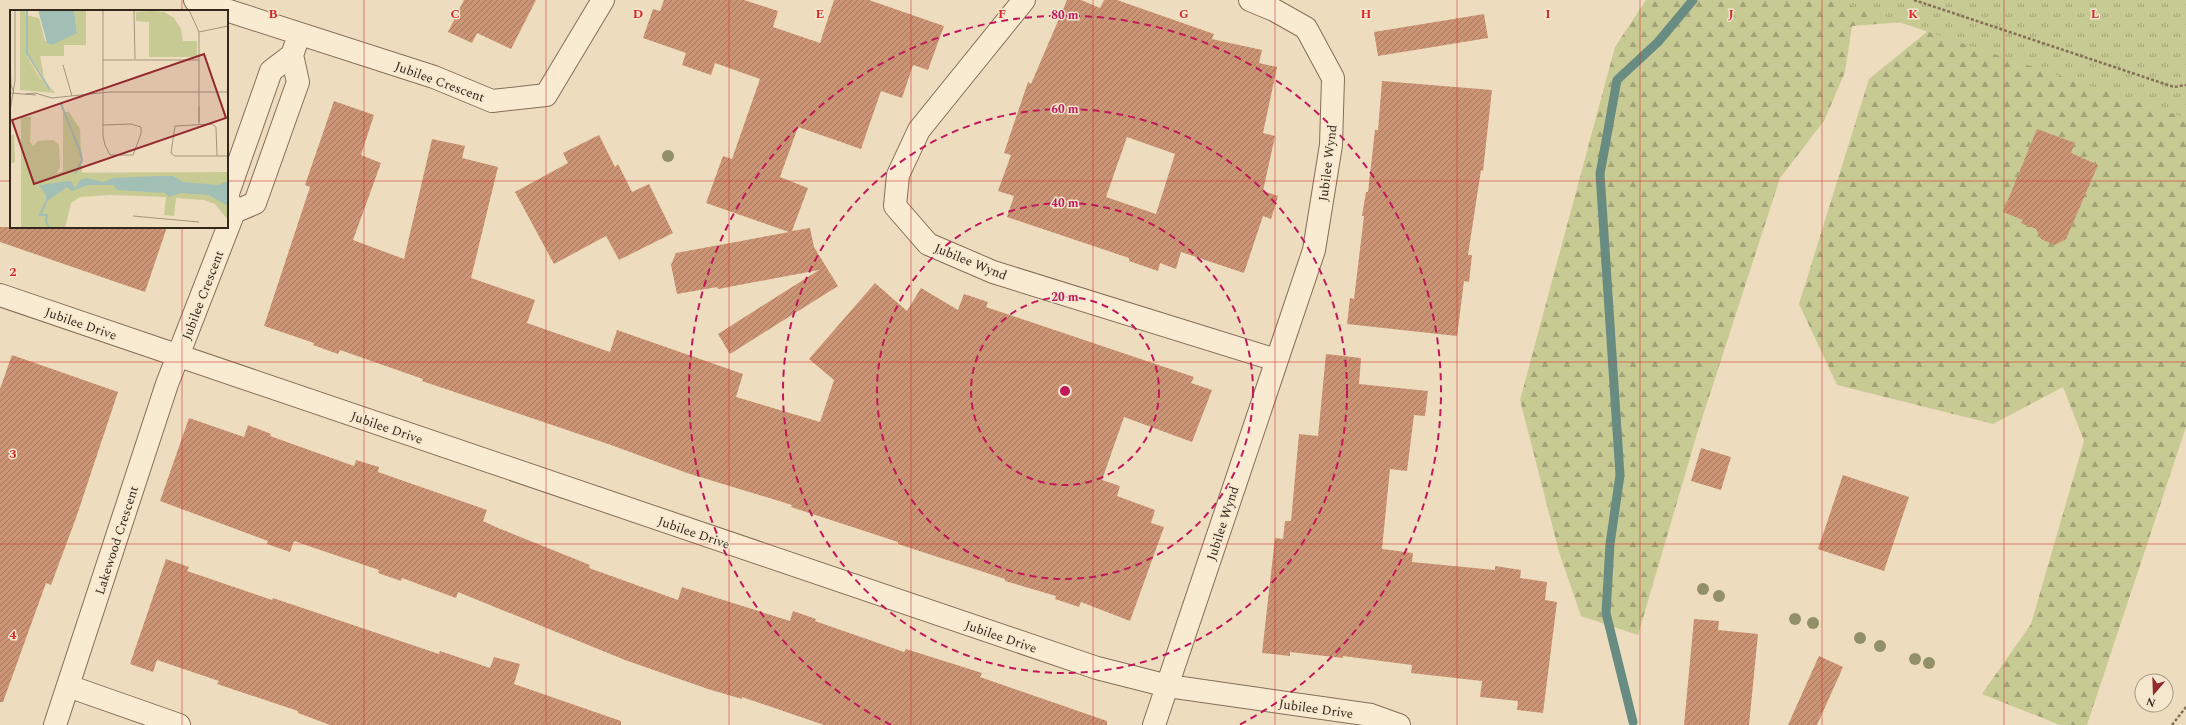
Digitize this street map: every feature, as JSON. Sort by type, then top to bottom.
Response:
[{"type":"street","name":"Jubilee Crescent","points":[[195,0],[227,10]]},
{"type":"street","name":"Jubilee Crescent","points":[[228,10],[434,77],[492,100],[500,100],[546,95],[603,0]]},
{"type":"street","name":"Jubilee Wynd","points":[[1024,0],[919,130],[898,174],[895,206],[928,244],[993,272],[1276,360]]},
{"type":"street","name":"Jubilee Wynd","points":[[1154,725],[1314,250],[1331,145],[1334,78],[1306,28],[1274,10],[1250,0]]},
{"type":"street","points":[[228,198],[234,212],[255,203],[298,82],[292,55],[299,33]]},
{"type":"street","points":[[228,193],[271,71],[292,55]]},
{"type":"street","name":"Jubilee Crescent","points":[[228,227],[234,212]]},
{"type":"street","name":"Jubilee Crescent","points":[[178,356],[228,228]]},
{"type":"street","name":"Jubilee Drive","points":[[0,296],[1097,668],[1168,686],[1371,715],[1399,725]]},
{"type":"street","name":"Lakewood Crescent","points":[[55,725],[178,356]]},
{"type":"street","points":[[68,686],[179,725]]},
{"type":"path","points":[[1914,0],[2174,86],[2186,85]]},
{"type":"path","points":[[2172,725],[2186,707]]},
{"type":"green space","points":[[1646,0],[1883,0],[2186,85],[2186,427],[2087,725],[2060,725],[1982,694],[2031,624],[2084,441],[2063,387],[1993,424],[1837,385],[1799,304],[1869,79],[1943,19],[1852,26],[1845,72],[1824,121],[1780,178],[1697,434],[1638,635],[1581,616],[1559,552],[1520,400],[1615,47]]},
{"type":"green space","points":[[1833,0],[2186,0],[2186,118]]},
{"type":"building","points":[[464,0],[536,0],[511,49],[477,33],[472,43],[448,32]]},
{"type":"building","points":[[664,0],[744,0],[778,11],[773,27],[820,43],[834,0],[869,0],[944,26],[928,70],[913,65],[902,98],[881,91],[861,149],[798,127],[780,177],[808,188],[792,231],[810,228],[814,247],[838,286],[730,354],[718,334],[819,270],[718,289],[717,287],[677,294],[671,265],[676,253],[789,232],[706,203],[723,156],[732,159],[760,79],[715,63],[711,75],[682,65],[686,53],[643,38],[653,9],[660,11]]},
{"type":"building","points":[[1067,0],[1081,0],[1100,8],[1104,0],[1117,0],[1214,34],[1212,39],[1262,50],[1259,63],[1277,67],[1263,133],[1275,136],[1263,191],[1278,196],[1271,219],[1263,216],[1244,273],[1181,252],[1176,269],[1160,263],[1158,271],[1129,261],[1129,258],[1007,217],[1014,196],[998,191],[1011,155],[1004,153],[1028,82],[1031,84]],"holes":[[[1127,137],[1175,154],[1156,214],[1106,197]]]},
{"type":"building","points":[[1484,14],[1488,38],[1378,56],[1374,32]]},
{"type":"building","points":[[1382,81],[1492,90],[1483,171],[1481,170],[1468,255],[1472,255],[1469,282],[1464,281],[1457,336],[1347,324],[1350,298],[1354,299],[1364,216],[1362,216],[1366,192],[1368,192],[1375,130],[1378,130]]},
{"type":"building","points":[[334,101],[374,115],[361,155],[381,163],[353,240],[404,259],[432,139],[465,146],[462,158],[498,167],[471,278],[535,300],[527,323],[610,352],[617,330],[743,374],[736,397],[820,422],[834,380],[809,359],[875,283],[907,311],[921,288],[958,310],[964,294],[988,302],[986,307],[1194,377],[1191,383],[1212,390],[1192,442],[1124,417],[1102,480],[1120,486],[1117,496],[1155,510],[1151,523],[1164,527],[1130,621],[1081,602],[1079,607],[1055,599],[1056,596],[1005,581],[1005,579],[898,544],[898,542],[791,507],[792,505],[687,473],[611,445],[422,381],[423,379],[340,350],[338,354],[313,345],[314,343],[264,326],[310,187],[305,185]]},
{"type":"building","points":[[2037,129],[2075,143],[2071,153],[2098,165],[2066,239],[2055,245],[2041,239],[2036,229],[2021,223],[2023,220],[2003,212]]},
{"type":"building","points":[[599,135],[615,167],[618,164],[632,192],[649,184],[673,233],[619,260],[606,236],[554,264],[515,192],[568,163],[563,153]]},
{"type":"building","points":[[0,227],[167,228],[145,292],[0,242]]},
{"type":"building","points":[[1326,354],[1361,358],[1359,384],[1428,391],[1425,416],[1414,415],[1407,471],[1390,469],[1382,549],[1413,553],[1412,562],[1495,570],[1495,566],[1521,570],[1520,578],[1547,582],[1545,600],[1557,602],[1543,713],[1517,710],[1518,701],[1480,697],[1482,681],[1411,673],[1412,665],[1343,656],[1343,658],[1290,652],[1290,656],[1262,653],[1275,538],[1283,539],[1285,521],[1291,521],[1299,434],[1318,436]]},
{"type":"building","points":[[12,355],[118,392],[76,518],[51,585],[46,583],[3,702],[0,702],[0,389]]},
{"type":"building","points":[[189,418],[244,437],[248,425],[271,434],[270,436],[354,466],[356,460],[379,467],[378,472],[487,510],[483,521],[498,528],[590,565],[589,568],[678,600],[682,587],[790,621],[793,611],[816,619],[815,621],[904,652],[906,649],[982,673],[980,677],[1107,721],[1107,725],[824,725],[742,697],[742,699],[708,689],[625,660],[458,592],[456,598],[402,578],[401,581],[378,573],[379,570],[294,541],[290,552],[267,544],[268,541],[160,501]]},
{"type":"building","points":[[1701,448],[1731,457],[1721,490],[1691,481]]},
{"type":"building","points":[[1843,475],[1909,497],[1884,571],[1818,549]]},
{"type":"building","points":[[166,559],[189,567],[187,571],[272,600],[273,598],[439,654],[440,651],[490,668],[494,657],[520,664],[514,684],[621,721],[621,725],[330,725],[298,713],[298,711],[217,684],[219,681],[157,660],[153,672],[130,664]]},
{"type":"building","points":[[1694,619],[1719,621],[1718,630],[1758,634],[1749,725],[1684,725]]},
{"type":"building","points":[[1819,656],[1843,667],[1817,725],[1788,725]]},
{"type":"waterway","points":[[1633,722],[1606,613],[1610,544],[1620,475],[1600,174],[1617,80],[1658,42],[1693,0]]}]
